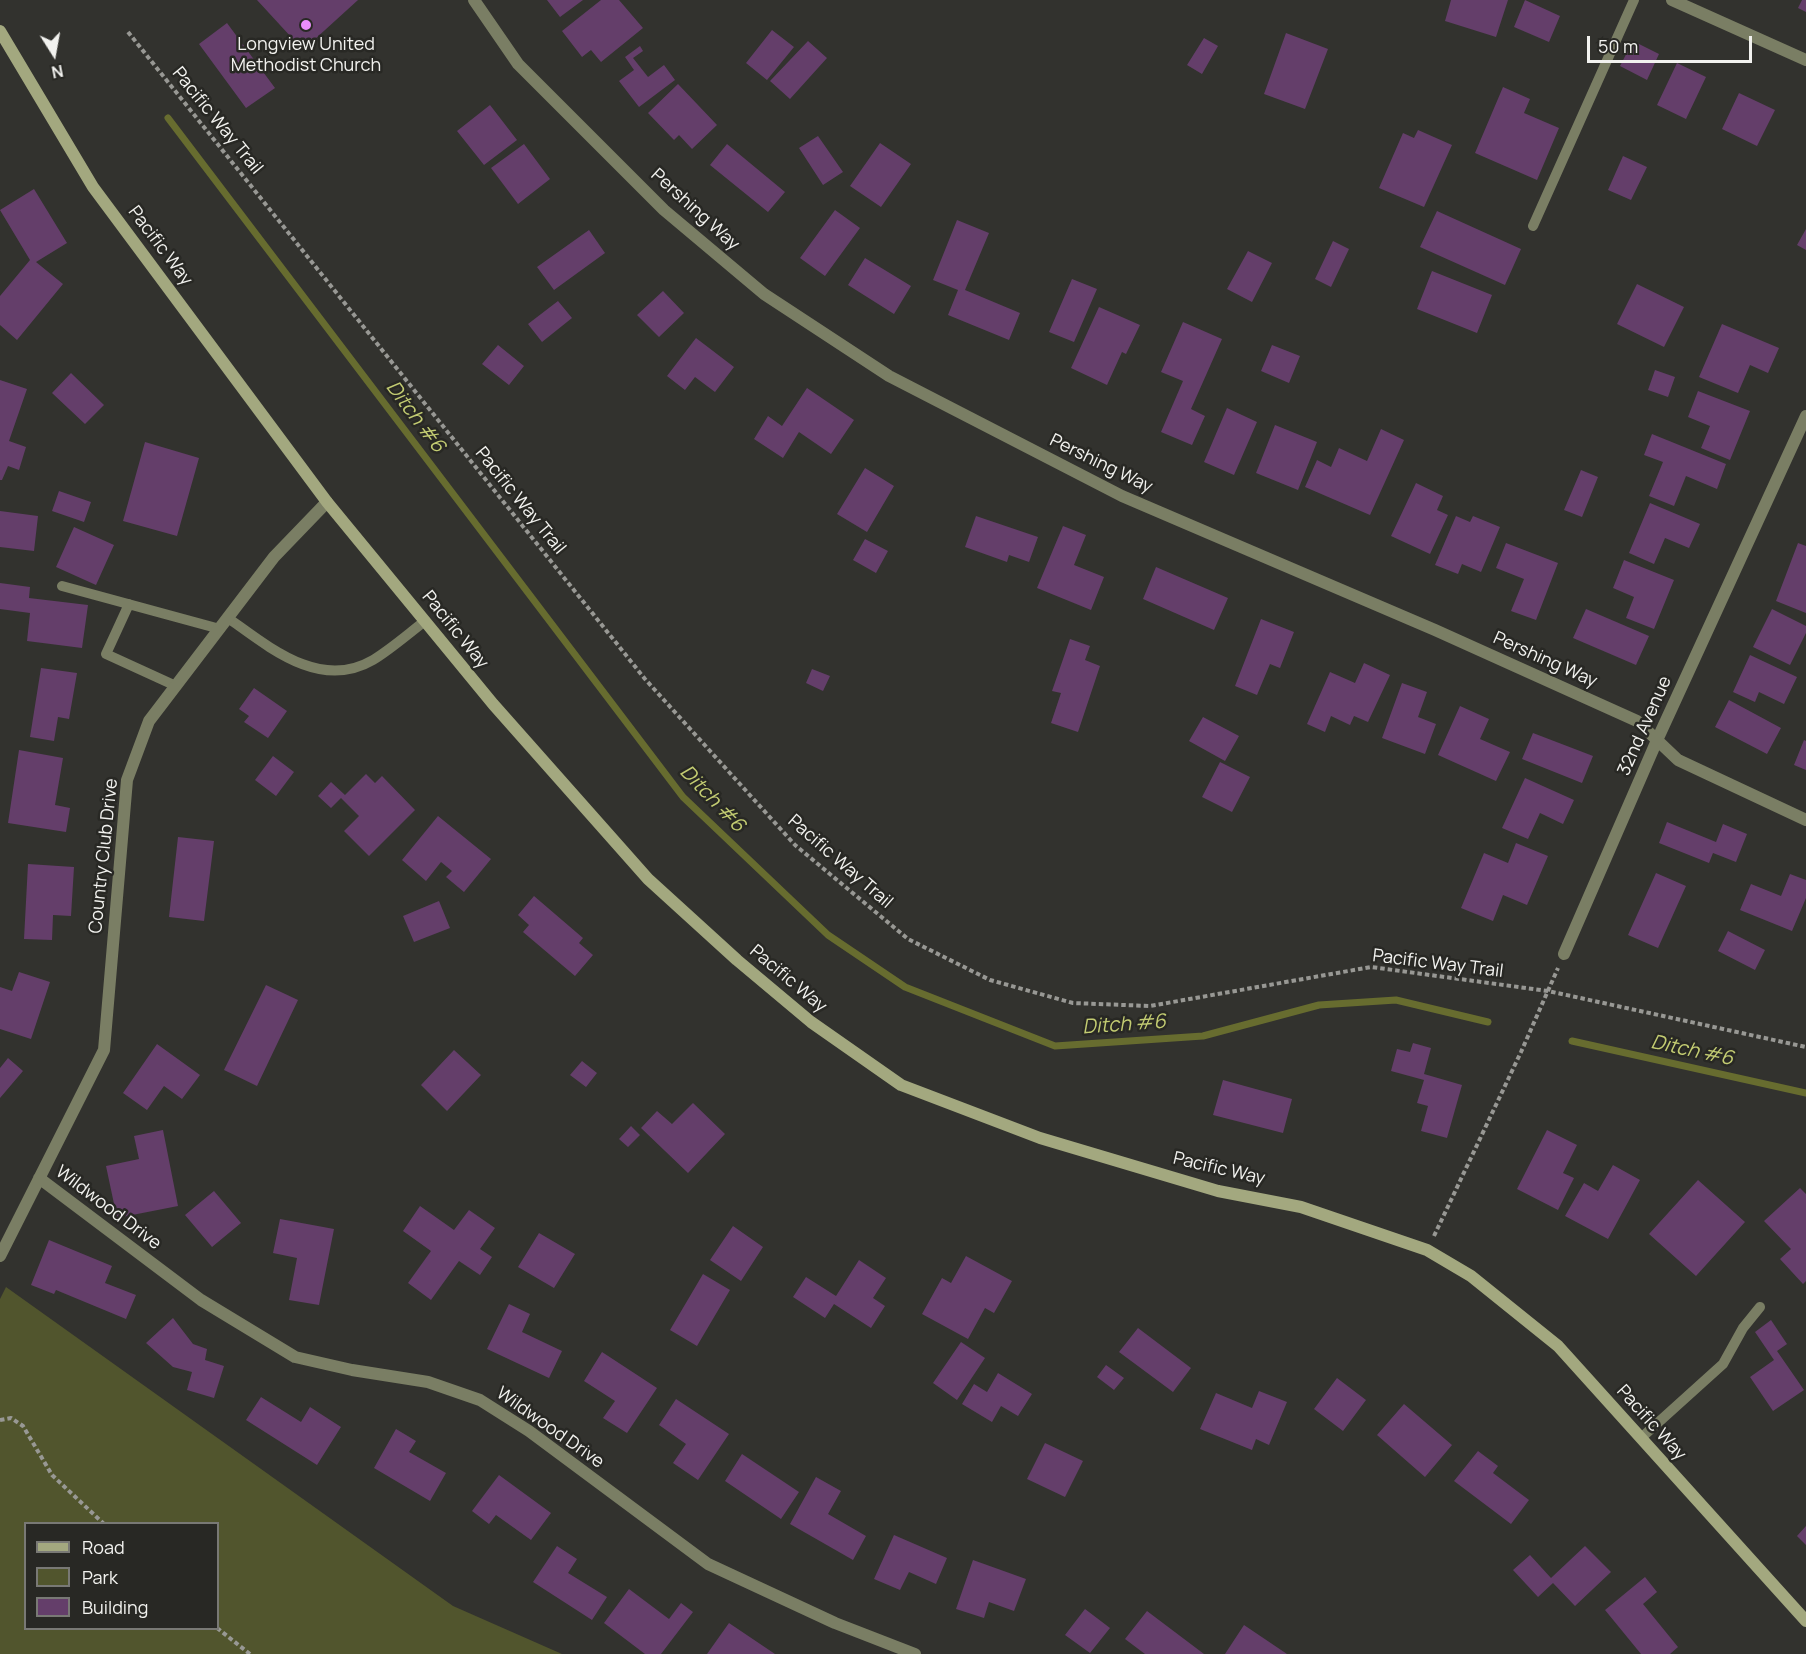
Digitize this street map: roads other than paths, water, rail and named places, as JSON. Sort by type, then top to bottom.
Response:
[{"type":"main road","name":"Pacific Way","points":[[0,31],[93,187],[327,502],[493,704],[648,879],[737,960],[811,1022],[901,1084],[1040,1137],[1218,1191],[1287,1202],[1427,1250],[1471,1276],[1558,1346],[1806,1621]]},
{"type":"street","name":"Pershing Way","points":[[474,0],[518,63],[664,210],[764,294],[889,376],[1122,496],[1435,630],[1637,721],[1658,738],[1678,760],[1806,820]]},
{"type":"street","points":[[1672,0],[1806,60]]},
{"type":"street","name":"32nd Avenue","points":[[1564,954],[1658,738],[1806,416]]},
{"type":"street","name":"Country Club Drive","points":[[0,1256],[104,1050],[127,780],[149,721],[274,557],[327,502]]},
{"type":"street","name":"Wildwood Drive","points":[[39,1178],[201,1300],[295,1357],[352,1370],[428,1382],[480,1400],[529,1431],[708,1564],[835,1623],[915,1654]]},
{"type":"lane","points":[[1533,226],[1634,0]]},
{"type":"lane","points":[[62,586],[220,629]]},
{"type":"lane","points":[[129,604],[106,654],[176,686]]},
{"type":"lane","points":[[228,618],[283,657],[320,670],[347,670],[372,660],[425,621]]},
{"type":"lane","points":[[1641,1438],[1723,1364],[1743,1328],[1760,1307]]},
{"type":"waterway","name":"Ditch #6","points":[[168,118],[683,797],[828,935],[905,987],[1055,1046],[1203,1036],[1319,1005],[1396,1000],[1488,1022]]},
{"type":"waterway","name":"Ditch #6","points":[[1572,1041],[1806,1093]]},
{"type":"place","name":"Longview United Methodist Church","points":[[306,25]]}]
